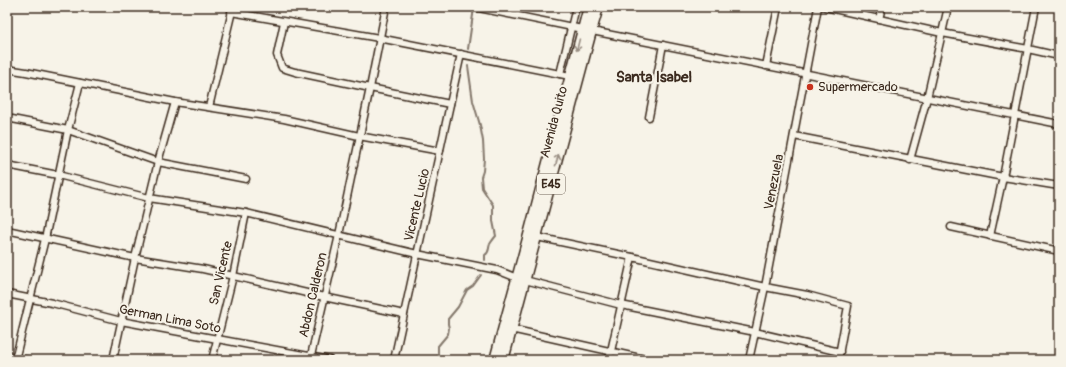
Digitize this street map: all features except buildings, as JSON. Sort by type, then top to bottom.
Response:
[{"type":"highway","name":"Avenida Quito","points":[[495,360],[521,279],[537,237],[587,30],[588,7]]},
{"type":"highway","name":"Avenida Quito","points":[[503,360],[511,329],[529,235],[565,75],[598,7]]},
{"type":"street","name":"Abdon Calderon","points":[[310,358],[339,235],[386,7]]},
{"type":"street","points":[[474,7],[1059,124]]},
{"type":"street","points":[[209,107],[232,10],[284,22],[379,38],[565,75],[571,27],[576,7]]},
{"type":"street","points":[[766,66],[778,7]]},
{"type":"street","name":"Venezuela","points":[[749,360],[765,287],[818,7]]},
{"type":"street","points":[[825,7],[879,20],[1059,56]]},
{"type":"street","points":[[879,20],[882,7]]},
{"type":"street","points":[[910,160],[927,98],[948,7]]},
{"type":"street","points":[[990,236],[1036,7]]},
{"type":"street","points":[[284,22],[278,55],[282,68],[450,104]]},
{"type":"street","points":[[649,117],[663,45]]},
{"type":"street","name":"Vicente Lucio","points":[[394,360],[461,54]]},
{"type":"street","points":[[7,69],[175,102],[284,119],[359,136],[440,151]]},
{"type":"street","points":[[15,359],[45,238],[68,130],[80,83]]},
{"type":"street","points":[[113,360],[149,198],[175,102]]},
{"type":"street","points":[[7,118],[68,130],[158,162],[246,179]]},
{"type":"street","points":[[794,136],[910,160],[1059,186]]},
{"type":"street","points":[[7,165],[58,175],[149,198],[246,214],[417,254],[497,270],[521,279],[621,305],[755,332],[840,352]]},
{"type":"street","name":"San Vicente","points":[[212,360],[216,339],[233,276],[246,214]]},
{"type":"street","points":[[950,227],[1059,251]]},
{"type":"street","points":[[7,230],[135,258],[182,265],[404,314]]},
{"type":"street","points":[[537,237],[807,295],[848,306],[838,360]]},
{"type":"street","points":[[609,360],[632,257]]},
{"type":"street","name":"German Lima Soto","points":[[7,294],[121,321],[310,358],[330,360]]},
{"type":"street","points":[[511,329],[649,360]]},
{"type":"street","points":[[7,356],[15,359],[27,360]]},
{"type":"waterway","points":[[468,49],[474,8]]},
{"type":"waterway","points":[[468,66],[473,101],[483,141],[484,159],[481,177],[482,188],[493,205],[493,221],[496,236],[490,244],[488,252],[485,255],[485,260]]},
{"type":"waterway","points":[[438,360],[438,346],[448,334],[448,319],[458,307],[467,290],[473,286],[481,275]]},
{"type":"place","name":"Supermercado","points":[[810,87]]},
{"type":"district","name":"Santa Isabel","points":[[654,77]]}]
